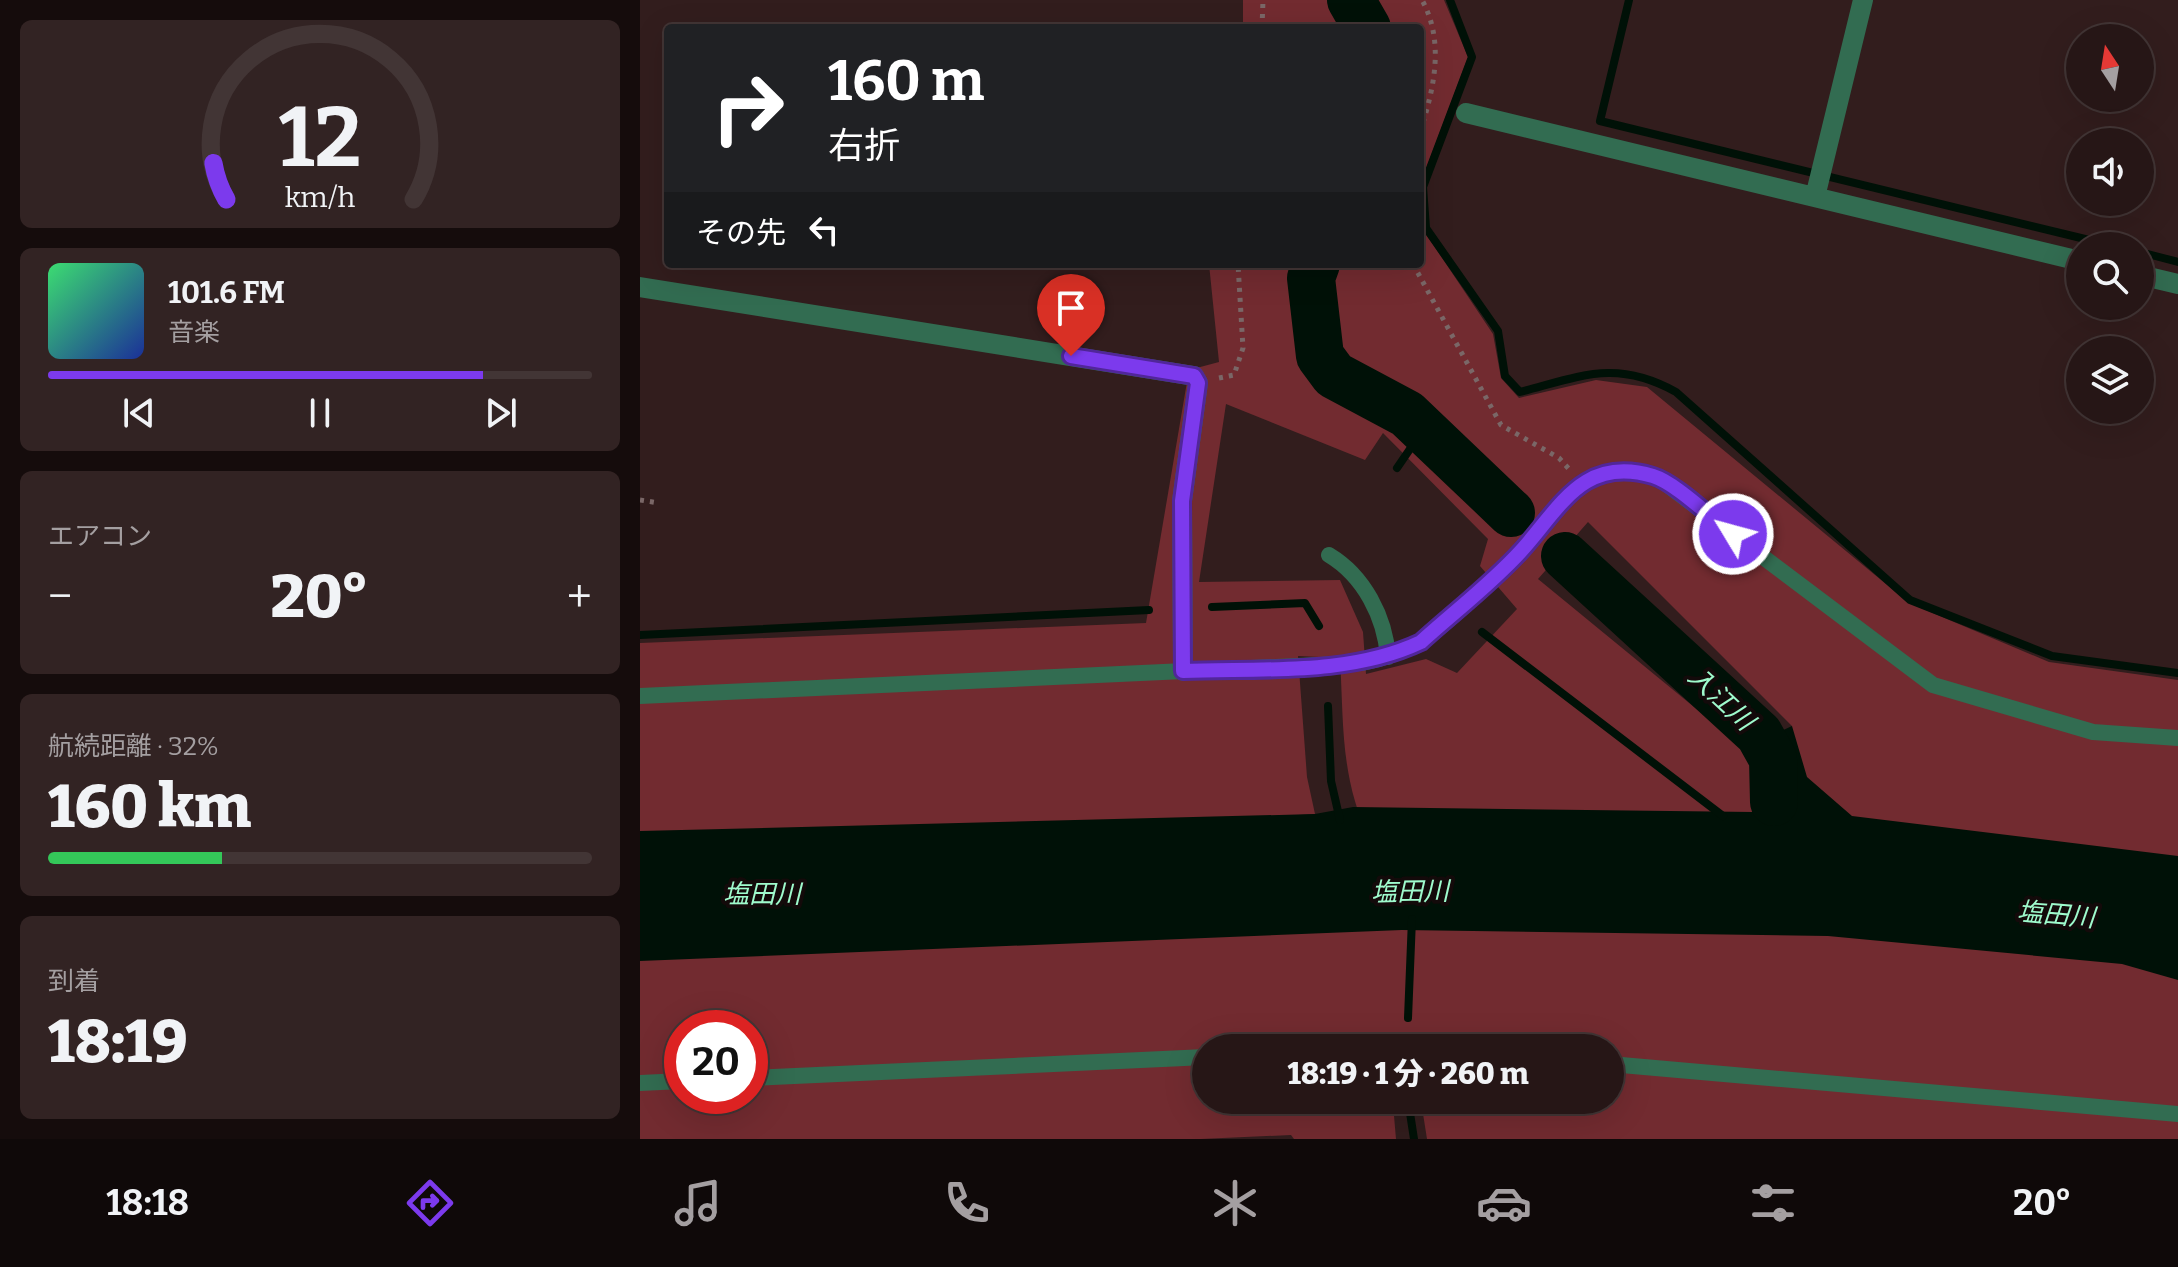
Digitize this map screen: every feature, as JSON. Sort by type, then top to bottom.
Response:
[{"type":"street","points":[[1815,197],[1863,0]]},
{"type":"street","points":[[1466,113],[2066,258]]},
{"type":"street","points":[[2154,278],[2178,284]]},
{"type":"street","points":[[640,287],[1194,376],[1198,383],[1182,501],[1183,671]]},
{"type":"lane","points":[[640,696],[1362,663],[1388,657],[1421,642],[1521,552],[1554,508],[1598,476],[1626,470],[1657,477],[1933,685],[2093,732],[2178,738]]},
{"type":"lane","points":[[1329,555],[1351,568],[1386,628],[1388,657]]},
{"type":"lane","points":[[768,1077],[1192,1058]]},
{"type":"lane","points":[[1624,1065],[2178,1114]]},
{"type":"lane","points":[[640,1083],[664,1082]]},
{"type":"path","points":[[1262,24],[1263,0]]},
{"type":"path","points":[[1422,0],[1432,17],[1435,87],[1424,120]]},
{"type":"path","points":[[1198,383],[1234,375],[1243,348],[1238,268]]},
{"type":"path","points":[[1415,268],[1501,425],[1559,458],[1570,470],[1577,489]]},
{"type":"path","points":[[640,500],[659,503]]},
{"type":"shaded area","points":[[1243,0],[1329,0],[1342,24],[1243,24]]},
{"type":"shaded area","points":[[1364,0],[1444,0],[1468,57],[1424,174],[1424,24],[1375,24]]},
{"type":"shaded area","points":[[1424,231],[1493,334],[1501,378],[1519,398],[1596,380],[1647,387],[1909,603],[2049,662],[2178,680],[2178,903],[1881,862],[1783,778],[1792,726],[1588,522],[1538,579],[1744,748],[1756,776],[1753,812],[1372,845],[1349,776],[1343,731],[1340,658],[1298,656],[1307,777],[1315,814],[640,857],[640,643],[1146,623],[1189,370],[1219,362],[1209,268],[1304,268],[1298,291],[1319,383],[1399,426],[1504,523],[1518,507],[1432,412],[1346,366],[1321,305],[1333,268],[1424,268]],"holes":[[[1226,404],[1365,460],[1383,433],[1488,539],[1480,566],[1517,609],[1457,673],[1426,659],[1366,674],[1363,632],[1340,580],[1199,582]]]},
{"type":"shaded area","points":[[640,908],[2178,941],[2178,1139],[1427,1139],[1423,1114],[1624,1114],[1624,1034],[1192,1034],[1192,1114],[1394,1114],[1396,1139],[1294,1139],[1291,1135],[1201,1139],[640,1139]]},
{"type":"water","name":"塩田川","points":[[1792,726],[1807,777],[1852,816],[2178,856],[2178,980],[2122,964],[1828,936],[1402,930],[640,961],[640,831],[1315,814],[1353,807],[1753,812],[1756,776],[1744,748]]},
{"type":"waterway","name":"入江川","points":[[1351,0],[1365,24]]},
{"type":"waterway","points":[[1424,184],[1472,57],[1450,0]]},
{"type":"waterway","points":[[1629,0],[1600,121],[2066,234]]},
{"type":"waterway","points":[[1424,201],[1426,228],[1498,331],[1505,376],[1520,392],[1599,374],[1617,373],[1655,382],[1676,392],[1910,600],[2052,656],[2178,673]]},
{"type":"waterway","points":[[2154,256],[2178,262]]},
{"type":"waterway","name":"入江川","points":[[1315,268],[1311,278],[1320,356],[1334,375],[1407,414],[1511,513]]},
{"type":"waterway","points":[[1397,468],[1423,430]]},
{"type":"waterway","name":"入江川","points":[[1565,556],[1759,734],[1773,759],[1774,802]]},
{"type":"waterway","points":[[1212,607],[1305,603],[1319,626]]},
{"type":"waterway","points":[[640,635],[1149,610]]},
{"type":"waterway","points":[[1482,632],[1723,816]]},
{"type":"waterway","points":[[1328,706],[1331,781],[1340,820]]},
{"type":"waterway","name":"塩田川","points":[[1408,1018],[1412,919]]},
{"type":"waterway","points":[[1410,1114],[1414,1139]]},
{"type":"route","points":[[1071,356],[1194,376],[1198,383],[1182,501],[1183,671],[1362,663],[1404,650],[1421,642],[1521,552],[1554,508],[1598,476],[1626,470],[1657,477],[1733,534]]}]
